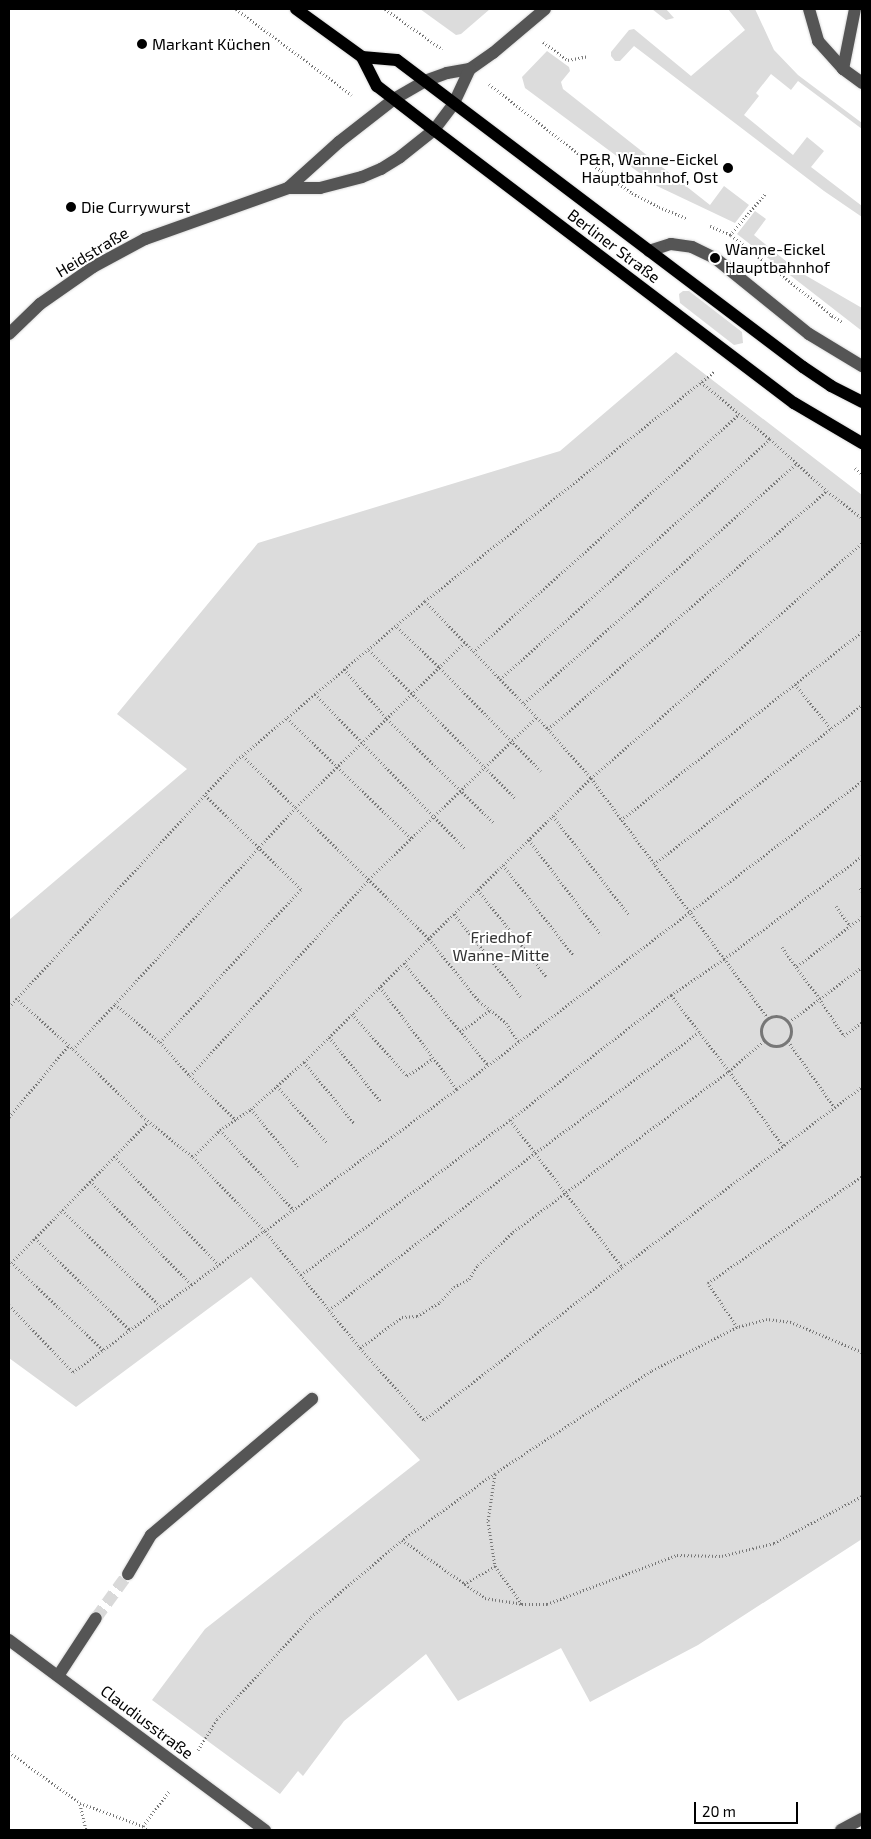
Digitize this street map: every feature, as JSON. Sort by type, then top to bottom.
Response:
[{"type":"main road","name":"Berliner Straße","points":[[296,9],[362,57],[377,86],[434,130],[794,403],[862,443]]},
{"type":"main road","name":"Berliner Straße","points":[[362,57],[398,60],[803,367],[831,386],[862,402]]},
{"type":"street","name":"Heidstraße","points":[[288,188],[339,142],[394,99],[425,81],[447,73],[470,69],[493,53],[545,9]]},
{"type":"street","points":[[809,9],[818,41],[842,69],[862,83]]},
{"type":"street","points":[[842,69],[855,9]]},
{"type":"street","name":"Heidstraße","points":[[9,334],[40,304],[93,267],[145,239],[288,188],[320,188],[362,177],[400,157],[434,130],[454,103],[470,69]]},
{"type":"street","points":[[649,251],[671,244],[692,247],[715,258],[809,334],[851,362],[862,366]]},
{"type":"street","points":[[128,1574],[151,1535],[312,1399]]},
{"type":"street","points":[[58,1676],[96,1618]]},
{"type":"street","name":"Claudiusstraße","points":[[9,1640],[265,1830]]},
{"type":"street","points":[[841,1830],[862,1819]]},
{"type":"path","points":[[385,9],[470,69],[632,193],[659,208],[694,222]]},
{"type":"path","points":[[543,42],[568,60],[588,56]]},
{"type":"path","points":[[725,242],[765,194]]},
{"type":"path","points":[[707,226],[731,235],[832,315]]},
{"type":"path","points":[[9,1007],[243,756],[344,669],[397,627],[425,601],[722,366],[730,356]]},
{"type":"path","points":[[701,382],[770,439],[827,491],[862,518]]},
{"type":"path","points":[[473,652],[739,414]]},
{"type":"path","points":[[500,679],[770,439]]},
{"type":"path","points":[[524,703],[796,464]]},
{"type":"path","points":[[548,728],[827,491]]},
{"type":"path","points":[[193,1157],[220,1130],[251,1109],[304,1062],[590,778],[862,543]]},
{"type":"path","points":[[425,601],[548,728],[590,778],[768,1018]]},
{"type":"path","points":[[397,627],[541,771]]},
{"type":"path","points":[[621,820],[862,632]]},
{"type":"path","points":[[73,1048],[296,808],[465,642]]},
{"type":"path","points":[[369,650],[515,798]]},
{"type":"path","points":[[344,669],[388,718],[493,822]]},
{"type":"path","points":[[795,684],[830,729]]},
{"type":"path","points":[[315,694],[465,849]]},
{"type":"path","points":[[654,864],[862,705]]},
{"type":"path","points":[[190,1076],[369,879],[536,717]]},
{"type":"path","points":[[287,718],[411,838]]},
{"type":"path","points":[[243,756],[429,939],[479,1001],[506,1023],[519,1042]]},
{"type":"path","points":[[9,1305],[74,1372],[488,1066],[688,911],[862,781]]},
{"type":"path","points":[[160,1042],[301,888],[205,795]]},
{"type":"path","points":[[553,816],[629,915]]},
{"type":"path","points":[[528,840],[601,935]]},
{"type":"path","points":[[301,1275],[510,1120],[671,994],[724,960],[862,856]]},
{"type":"path","points":[[503,865],[574,956]]},
{"type":"path","points":[[478,890],[546,976]]},
{"type":"path","points":[[836,906],[850,926]]},
{"type":"path","points":[[454,914],[521,997]]},
{"type":"path","points":[[796,967],[862,917]]},
{"type":"path","points":[[782,947],[844,1036],[862,1022]]},
{"type":"path","points":[[404,963],[488,1066]]},
{"type":"path","points":[[789,1022],[862,966]]},
{"type":"path","points":[[380,987],[457,1089]]},
{"type":"path","points":[[671,994],[783,1146]]},
{"type":"path","points":[[16,998],[73,1048],[148,1122],[193,1157],[265,1231],[360,1348],[424,1420],[622,1267],[862,1086]]},
{"type":"path","points":[[115,1004],[160,1042],[190,1076],[236,1120]]},
{"type":"path","points":[[460,1032],[490,1010]]},
{"type":"path","points":[[352,1014],[407,1076],[432,1058]]},
{"type":"path","points":[[779,1016],[789,1022],[792,1032],[788,1041],[776,1046],[764,1041],[761,1029],[768,1018],[779,1016]]},
{"type":"path","points":[[329,1310],[535,1153],[699,1032]]},
{"type":"path","points":[[329,1037],[381,1102]]},
{"type":"path","points":[[360,1348],[402,1317],[417,1316],[440,1302],[454,1287],[469,1279],[478,1265],[513,1232],[729,1071],[764,1041]]},
{"type":"path","points":[[788,1041],[834,1107]]},
{"type":"path","points":[[9,1117],[69,1045]]},
{"type":"path","points":[[304,1062],[354,1123]]},
{"type":"path","points":[[277,1086],[327,1143]]},
{"type":"path","points":[[251,1109],[298,1166]]},
{"type":"path","points":[[510,1120],[622,1267]]},
{"type":"path","points":[[103,1350],[10,1263],[148,1122]]},
{"type":"path","points":[[220,1130],[293,1209]]},
{"type":"path","points":[[114,1156],[220,1265]]},
{"type":"path","points":[[737,1327],[708,1283],[862,1176]]},
{"type":"path","points":[[90,1181],[192,1285]]},
{"type":"path","points":[[62,1210],[161,1308]]},
{"type":"path","points":[[34,1238],[130,1330]]},
{"type":"path","points":[[143,1826],[185,1771],[217,1718],[311,1617],[402,1540],[495,1473],[651,1371],[737,1327],[767,1318],[791,1322],[862,1352]]},
{"type":"path","points":[[495,1473],[488,1521],[494,1566],[522,1604]]},
{"type":"path","points":[[402,1540],[485,1598],[522,1604],[547,1604],[677,1555],[722,1556],[774,1543],[862,1496]]},
{"type":"path","points":[[464,1584],[494,1566]]},
{"type":"path","points":[[9,1752],[80,1803],[143,1826],[148,1830]]},
{"type":"path","points":[[80,1803],[86,1830]]},
{"type":"green space","points":[[420,9],[490,9],[461,34],[456,35]]},
{"type":"green space","points":[[652,9],[666,9],[674,18],[666,20]]},
{"type":"green space","points":[[728,9],[755,9],[774,50],[798,75],[862,123],[862,129],[798,81],[791,90],[771,74],[756,93],[759,96],[744,115],[793,155],[807,137],[824,151],[811,167],[862,206],[862,217],[824,191],[634,46],[620,61],[615,61],[611,56],[611,52],[629,30],[634,29],[691,76],[745,30]]},
{"type":"green space","points":[[547,51],[569,67],[570,71],[561,82],[563,89],[710,205],[724,186],[749,205],[735,223],[657,186],[525,88],[522,77]]},
{"type":"green space","points":[[755,211],[766,219],[754,235],[798,271],[862,308],[862,331],[737,234]]},
{"type":"green space","points":[[683,291],[689,291],[742,332],[743,343],[734,345],[680,303],[679,294]]},
{"type":"green space","name":"Friedhof Wanne-Mitte","points":[[676,352],[862,495],[862,1539],[698,1645],[590,1702],[561,1648],[458,1701],[426,1654],[344,1721],[303,1776],[298,1771],[280,1794],[152,1700],[205,1629],[420,1460],[251,1277],[76,1407],[9,1358],[9,920],[187,769],[117,714],[258,543],[560,451]]},
{"type":"tunnel","points":[[96,1618],[128,1574]]},
{"type":"place","name":"Markant Küchen","points":[[142,44]]},
{"type":"place","name":"P&R, Wanne-Eickel Hauptbahnhof, Ost","points":[[728,168]]},
{"type":"place","name":"Die Currywurst","points":[[71,207]]},
{"type":"place","name":"Wanne-Eickel Hauptbahnhof","points":[[715,258]]}]
